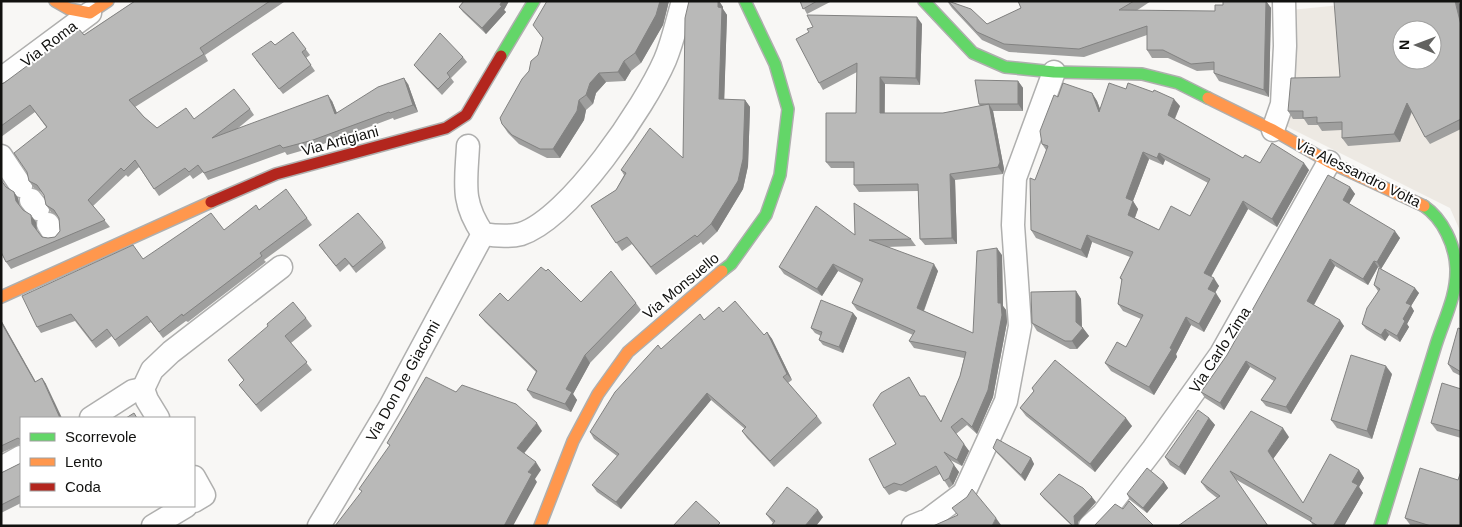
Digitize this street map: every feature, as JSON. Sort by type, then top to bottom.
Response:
[{"type":"street","name":"Via Roma","points":[[55,1],[69,9],[99,7]]},
{"type":"street","name":"Via Artigiani","points":[[1,297],[47,223],[99,251],[276,174],[446,128],[466,115],[534,1]]},
{"type":"street","points":[[468,146],[466,196],[471,216],[484,234],[498,237],[521,234],[544,222],[574,196],[637,111],[665,60],[683,1]]},
{"type":"street","name":"Via Monsuello","points":[[540,526],[573,441],[598,394],[623,359],[660,323],[731,264],[766,215],[780,175],[788,109],[775,64],[745,1]]},
{"type":"street","name":"Via Alessandro Volta","points":[[924,1],[972,53],[1005,67],[1054,72],[1142,74],[1178,84],[1273,130],[1329,162],[1426,207],[1442,224],[1450,241],[1456,267],[1455,293],[1436,345],[1380,526]]},
{"type":"street","points":[[1273,130],[1282,104],[1285,46],[1284,1]]},
{"type":"street","name":"Via Roma","points":[[1,79],[99,7]]},
{"type":"street","points":[[913,526],[928,520],[964,493],[1006,401],[1020,326],[1013,225],[1015,178],[1054,72]]},
{"type":"street","points":[[1,156],[47,223]]},
{"type":"street","name":"Via Carlo Zima","points":[[1090,526],[1103,514],[1153,449],[1221,354],[1329,162]]},
{"type":"street","name":"Via Don De Giacomi","points":[[319,526],[390,407],[484,234]]},
{"type":"street","points":[[157,417],[143,389],[152,370],[171,352],[280,267]]},
{"type":"street","points":[[93,417],[133,391],[143,389]]},
{"type":"street","points":[[1,468],[20,458]]},
{"type":"street","points":[[195,479],[204,495],[195,500]]},
{"type":"street","points":[[153,526],[184,507]]},
{"type":"shaded area","points":[[1380,1],[1461,1],[1461,233],[1450,208],[1284,125],[1291,10]]},
{"type":"building","points":[[135,1],[270,1],[200,48],[204,54],[129,100],[157,128],[186,108],[194,119],[234,89],[250,109],[212,138],[328,95],[335,114],[378,87],[404,78],[413,105],[313,140],[283,148],[280,145],[204,173],[198,165],[189,172],[185,168],[154,189],[135,160],[124,171],[121,168],[88,200],[105,220],[6,262],[1,252],[1,180],[6,187],[14,192],[16,201],[23,210],[31,215],[32,224],[42,237],[55,237],[60,231],[59,218],[54,210],[46,205],[44,195],[37,185],[29,181],[27,172],[14,153],[47,127],[30,105],[1,126],[1,84],[78,28],[84,35]]},
{"type":"building","points":[[464,1],[502,1],[500,5],[502,6],[482,28],[459,7]]},
{"type":"building","points":[[547,1],[660,1],[656,15],[635,53],[624,61],[618,72],[599,73],[590,83],[586,95],[579,100],[577,111],[553,149],[540,149],[512,135],[502,124],[500,118],[522,79],[529,71],[531,61],[538,55],[543,38],[533,25]]},
{"type":"building","points":[[689,1],[718,1],[718,7],[722,8],[719,99],[745,100],[743,159],[738,181],[711,224],[697,237],[695,235],[651,267],[627,237],[616,243],[591,206],[616,190],[626,173],[621,170],[650,128],[683,158],[685,18]]},
{"type":"building","points":[[800,1],[817,1],[803,9]]},
{"type":"building","points":[[948,1],[971,9],[987,24],[1021,8],[1018,1],[1134,1],[1119,10],[1215,11],[1215,5],[1223,5],[1223,1],[1266,1],[1264,90],[1214,73],[1214,62],[1191,64],[1163,50],[1147,50],[1147,26],[1079,49],[1004,44],[977,32]]},
{"type":"building","points":[[1334,1],[1455,1],[1461,25],[1461,119],[1425,137],[1407,103],[1394,134],[1342,138],[1342,122],[1317,123],[1317,117],[1303,118],[1303,111],[1288,111],[1291,78],[1340,77]]},
{"type":"building","points":[[807,15],[917,17],[916,78],[880,77],[880,113],[943,113],[989,104],[1000,162],[998,167],[950,174],[952,238],[920,239],[918,184],[854,185],[854,162],[826,162],[826,113],[856,113],[857,63],[819,83],[796,39],[809,32],[807,29],[813,27]]},
{"type":"building","points":[[293,32],[306,49],[302,52],[311,65],[279,89],[252,54],[271,41],[275,45]]},
{"type":"building","points":[[440,33],[463,57],[447,73],[450,77],[438,89],[414,65]]},
{"type":"building","points":[[975,80],[1018,81],[1018,104],[979,104]]},
{"type":"building","points":[[1063,83],[1092,93],[1099,112],[1109,83],[1126,89],[1128,83],[1153,92],[1154,90],[1174,99],[1168,115],[1243,158],[1245,155],[1260,163],[1272,143],[1304,163],[1272,219],[1243,201],[1204,273],[1214,278],[1208,289],[1216,293],[1199,324],[1186,317],[1170,348],[1172,349],[1149,387],[1105,363],[1117,342],[1126,347],[1143,315],[1118,304],[1122,279],[1120,278],[1133,252],[1087,235],[1081,250],[1031,230],[1030,178],[1035,180],[1048,146],[1042,144],[1040,131],[1054,95],[1058,97]],"holes":[[[1143,152],[1157,158],[1159,153],[1210,179],[1190,216],[1171,206],[1159,230],[1128,215],[1133,201],[1126,198]]]},
{"type":"building","points":[[1328,175],[1350,187],[1343,200],[1395,231],[1377,262],[1374,261],[1363,279],[1330,259],[1307,301],[1340,320],[1286,407],[1261,400],[1276,378],[1246,361],[1220,403],[1201,392],[1227,355]]},
{"type":"building","points":[[286,189],[307,218],[260,253],[262,256],[159,332],[147,316],[115,340],[107,329],[92,341],[71,314],[37,327],[22,296],[133,245],[143,259],[211,213],[224,230],[256,205],[259,210]]},
{"type":"building","points":[[854,203],[911,239],[869,240],[934,264],[917,308],[973,333],[977,251],[997,248],[998,303],[1001,303],[1002,315],[988,390],[972,427],[962,418],[951,427],[964,444],[957,460],[944,452],[954,465],[949,478],[944,481],[936,466],[901,485],[894,483],[884,488],[869,459],[896,444],[873,405],[881,393],[909,377],[920,396],[925,396],[941,422],[960,376],[966,352],[909,341],[915,331],[852,303],[863,279],[833,264],[817,289],[779,267],[816,206],[855,235]]},
{"type":"building","points":[[358,213],[383,242],[353,267],[345,258],[336,266],[319,245]]},
{"type":"building","points":[[541,267],[546,271],[548,269],[581,302],[611,271],[636,303],[585,355],[566,389],[572,392],[565,404],[527,390],[537,371],[479,315],[500,293],[508,301]]},
{"type":"building","points":[[1379,268],[1415,288],[1406,303],[1411,305],[1403,319],[1405,321],[1397,336],[1385,329],[1381,335],[1362,324],[1367,308],[1380,289],[1374,285]]},
{"type":"building","points":[[1076,291],[1076,322],[1083,328],[1072,341],[1065,341],[1032,323],[1031,292]]},
{"type":"building","points":[[821,300],[853,313],[839,347],[819,340],[822,332],[811,328]]},
{"type":"building","points":[[735,301],[764,335],[767,332],[787,374],[783,377],[817,416],[770,461],[742,431],[746,427],[707,393],[616,502],[592,485],[619,454],[590,432],[615,392],[658,345],[661,349],[700,314],[704,320],[719,307],[723,312]]},
{"type":"building","points":[[293,302],[306,318],[285,336],[307,362],[256,405],[239,385],[244,380],[228,360]]},
{"type":"building","points":[[1,322],[35,382],[42,378],[60,417],[20,417],[20,439],[18,438],[1,446]]},
{"type":"building","points":[[1458,328],[1461,329],[1461,372],[1448,364]]},
{"type":"building","points":[[1351,355],[1386,366],[1367,431],[1331,420]]},
{"type":"building","points":[[1055,360],[1126,418],[1090,464],[1020,408],[1034,391],[1032,388]]},
{"type":"building","points":[[426,377],[456,392],[462,385],[516,404],[537,423],[517,448],[536,462],[528,472],[532,474],[504,526],[335,526],[362,491],[359,489],[390,445],[387,443]]},
{"type":"building","points":[[1442,383],[1461,389],[1461,431],[1431,423]]},
{"type":"building","points":[[1198,410],[1209,418],[1179,467],[1165,457]]},
{"type":"building","points":[[1251,411],[1283,428],[1268,451],[1303,503],[1330,454],[1359,470],[1352,482],[1358,485],[1333,526],[1318,526],[1310,521],[1312,518],[1230,471],[1268,526],[1178,526],[1220,496],[1201,482]]},
{"type":"building","points":[[134,413],[136,417],[128,417]]},
{"type":"building","points":[[997,439],[1031,458],[1021,475],[993,448]]},
{"type":"building","points":[[20,464],[20,496],[1,505],[1,473]]},
{"type":"building","points":[[1147,468],[1164,482],[1143,508],[1127,494]]},
{"type":"building","points":[[1420,468],[1458,480],[1461,471],[1461,526],[1431,526],[1405,518]]},
{"type":"building","points":[[1059,474],[1083,488],[1092,497],[1074,516],[1075,526],[1040,494]]},
{"type":"building","points":[[787,487],[818,510],[805,526],[771,526],[775,521],[766,514]]},
{"type":"building","points":[[972,489],[996,518],[992,526],[933,526],[958,515],[952,508],[967,497]]},
{"type":"building","points":[[696,501],[720,523],[717,526],[673,526]]},
{"type":"building","points":[[1129,501],[1154,526],[1094,526],[1115,504],[1123,509]]},
{"type":"traffic: fast","points":[[501,56],[534,1]]},
{"type":"traffic: fast","points":[[722,271],[731,264],[766,215],[780,175],[788,109],[775,64],[745,1]]},
{"type":"traffic: fast","points":[[924,1],[973,53],[1005,67],[1054,72],[1142,74],[1178,83],[1208,98]]},
{"type":"traffic: fast","points":[[1380,526],[1452,299],[1456,279],[1455,259],[1447,233],[1437,218],[1424,206]]},
{"type":"traffic: slow","points":[[55,1],[69,9],[90,13],[108,1]]},
{"type":"traffic: slow","points":[[1208,98],[1273,130],[1329,162],[1424,206]]},
{"type":"traffic: slow","points":[[1,297],[211,202]]},
{"type":"traffic: slow","points":[[540,526],[573,441],[598,394],[628,352],[722,271]]},
{"type":"traffic: jam","points":[[211,202],[276,174],[446,128],[466,115],[501,56]]}]
